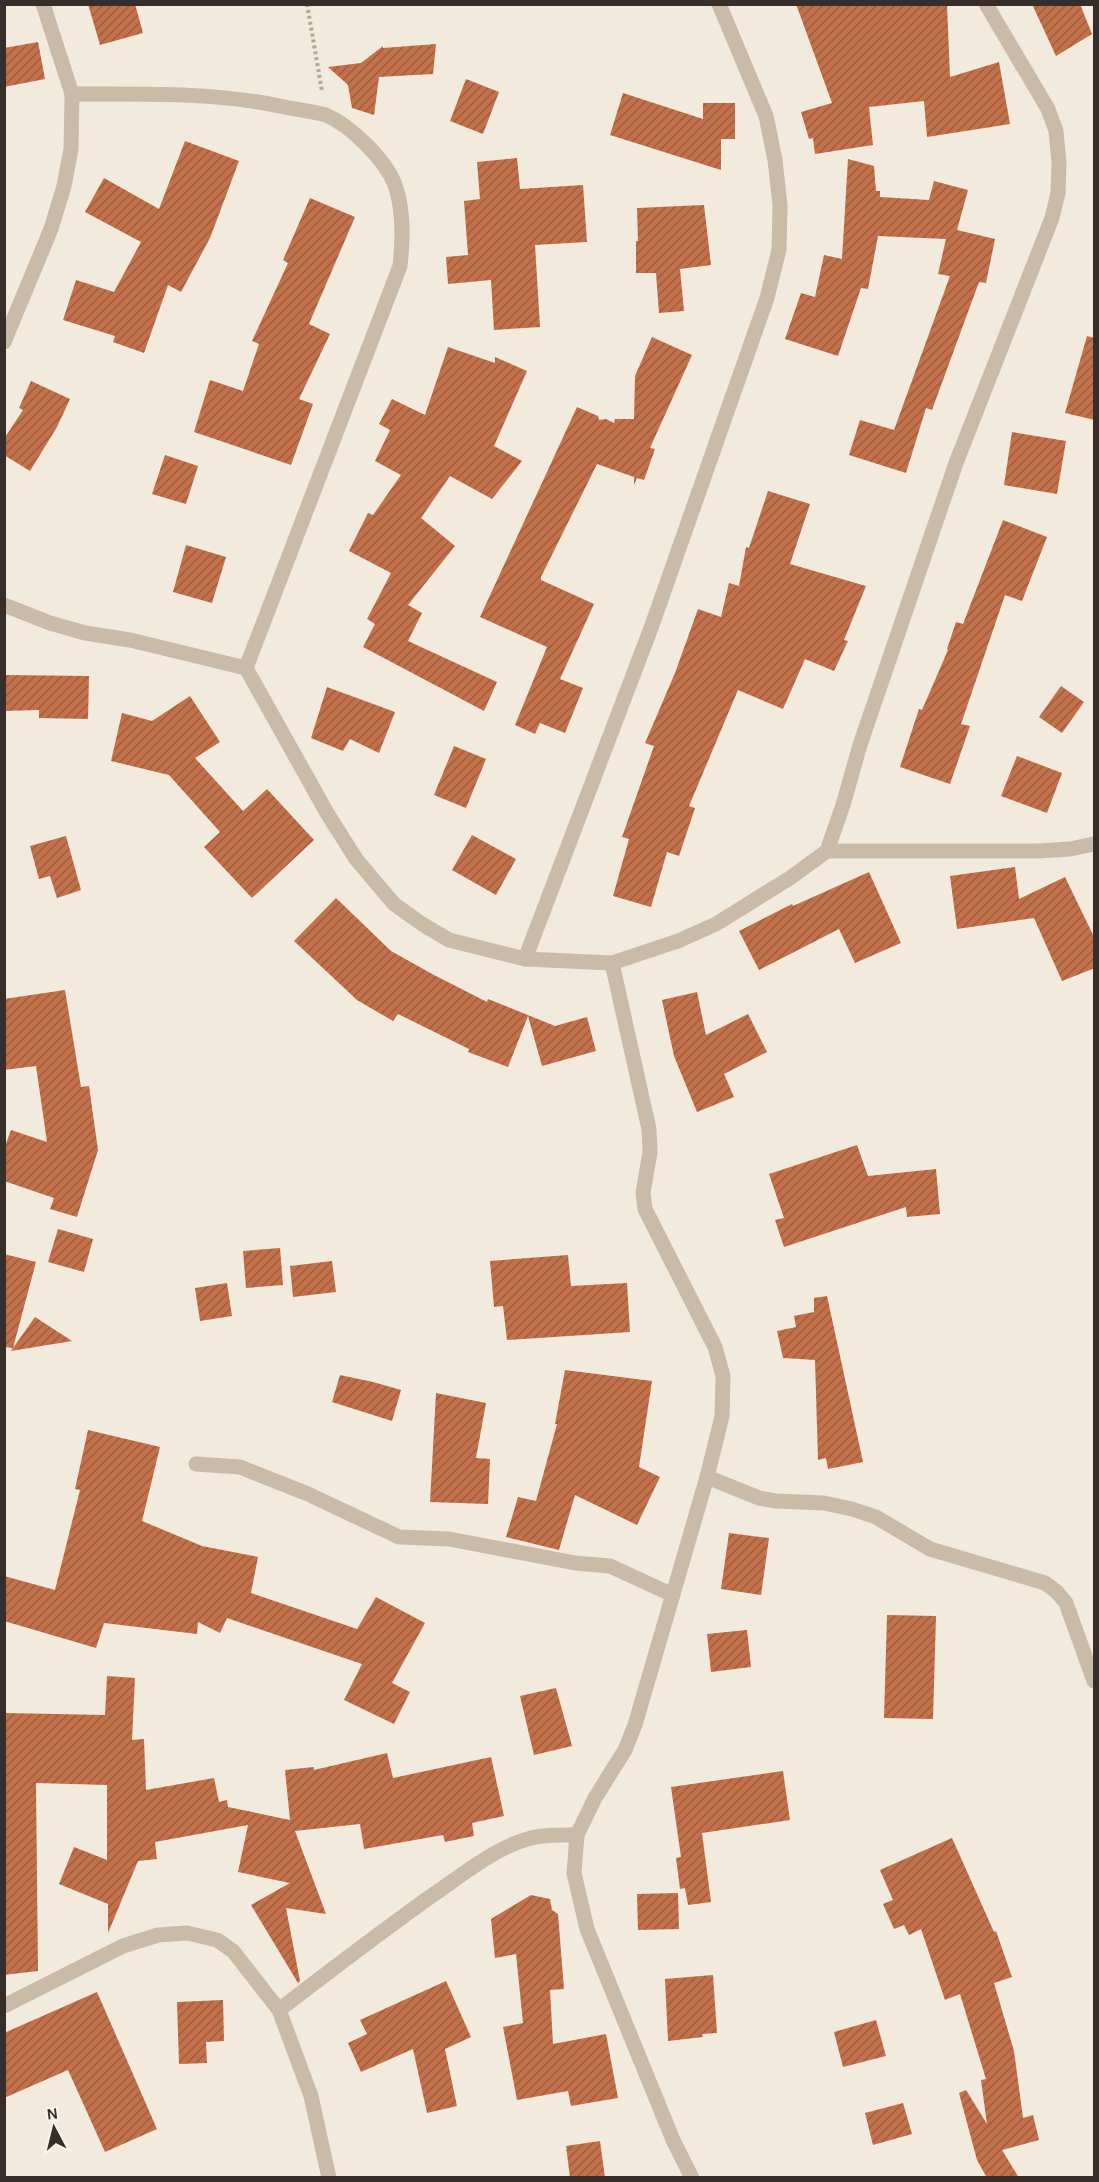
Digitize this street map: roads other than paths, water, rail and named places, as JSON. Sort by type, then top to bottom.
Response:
[{"type":"street","points":[[4,342],[51,229],[64,186],[71,149],[72,94],[43,4]]},
{"type":"street","points":[[525,959],[651,628],[767,298],[778,250],[780,205],[775,160],[766,116],[719,4]]},
{"type":"street","points":[[4,605],[50,623],[86,633],[130,640],[246,669],[327,813],[356,859],[394,904],[449,940],[525,959],[612,963],[678,941],[716,924],[790,878],[827,850],[956,463],[1052,218],[1058,193],[1059,163],[1056,131],[1048,109],[986,4]]},
{"type":"street","points":[[72,94],[207,95],[251,100],[326,115],[354,133],[374,153],[394,183],[401,207],[403,236],[400,266],[246,669]]},
{"type":"street","points":[[827,850],[1038,851],[1070,849],[1095,844]]},
{"type":"street","points":[[612,963],[649,1129],[650,1152],[643,1193],[645,1209],[715,1347],[723,1376],[722,1416],[707,1477],[635,1725],[625,1750],[595,1798],[577,1835],[574,1873],[587,1929],[673,2140],[692,2178]]},
{"type":"street","points":[[196,1464],[240,1467],[308,1494],[399,1537],[449,1539],[575,1563],[610,1566],[673,1595]]},
{"type":"street","points":[[707,1477],[759,1497],[776,1501],[824,1503],[852,1509],[876,1517],[930,1549],[1045,1583],[1066,1603],[1095,1681]]},
{"type":"street","points":[[279,2010],[393,1923],[505,1848],[529,1838],[547,1834],[577,1835]]},
{"type":"street","points":[[4,2006],[123,1946],[158,1935],[187,1933],[216,1940],[233,1951],[279,2010],[311,2096],[328,2178]]}]
